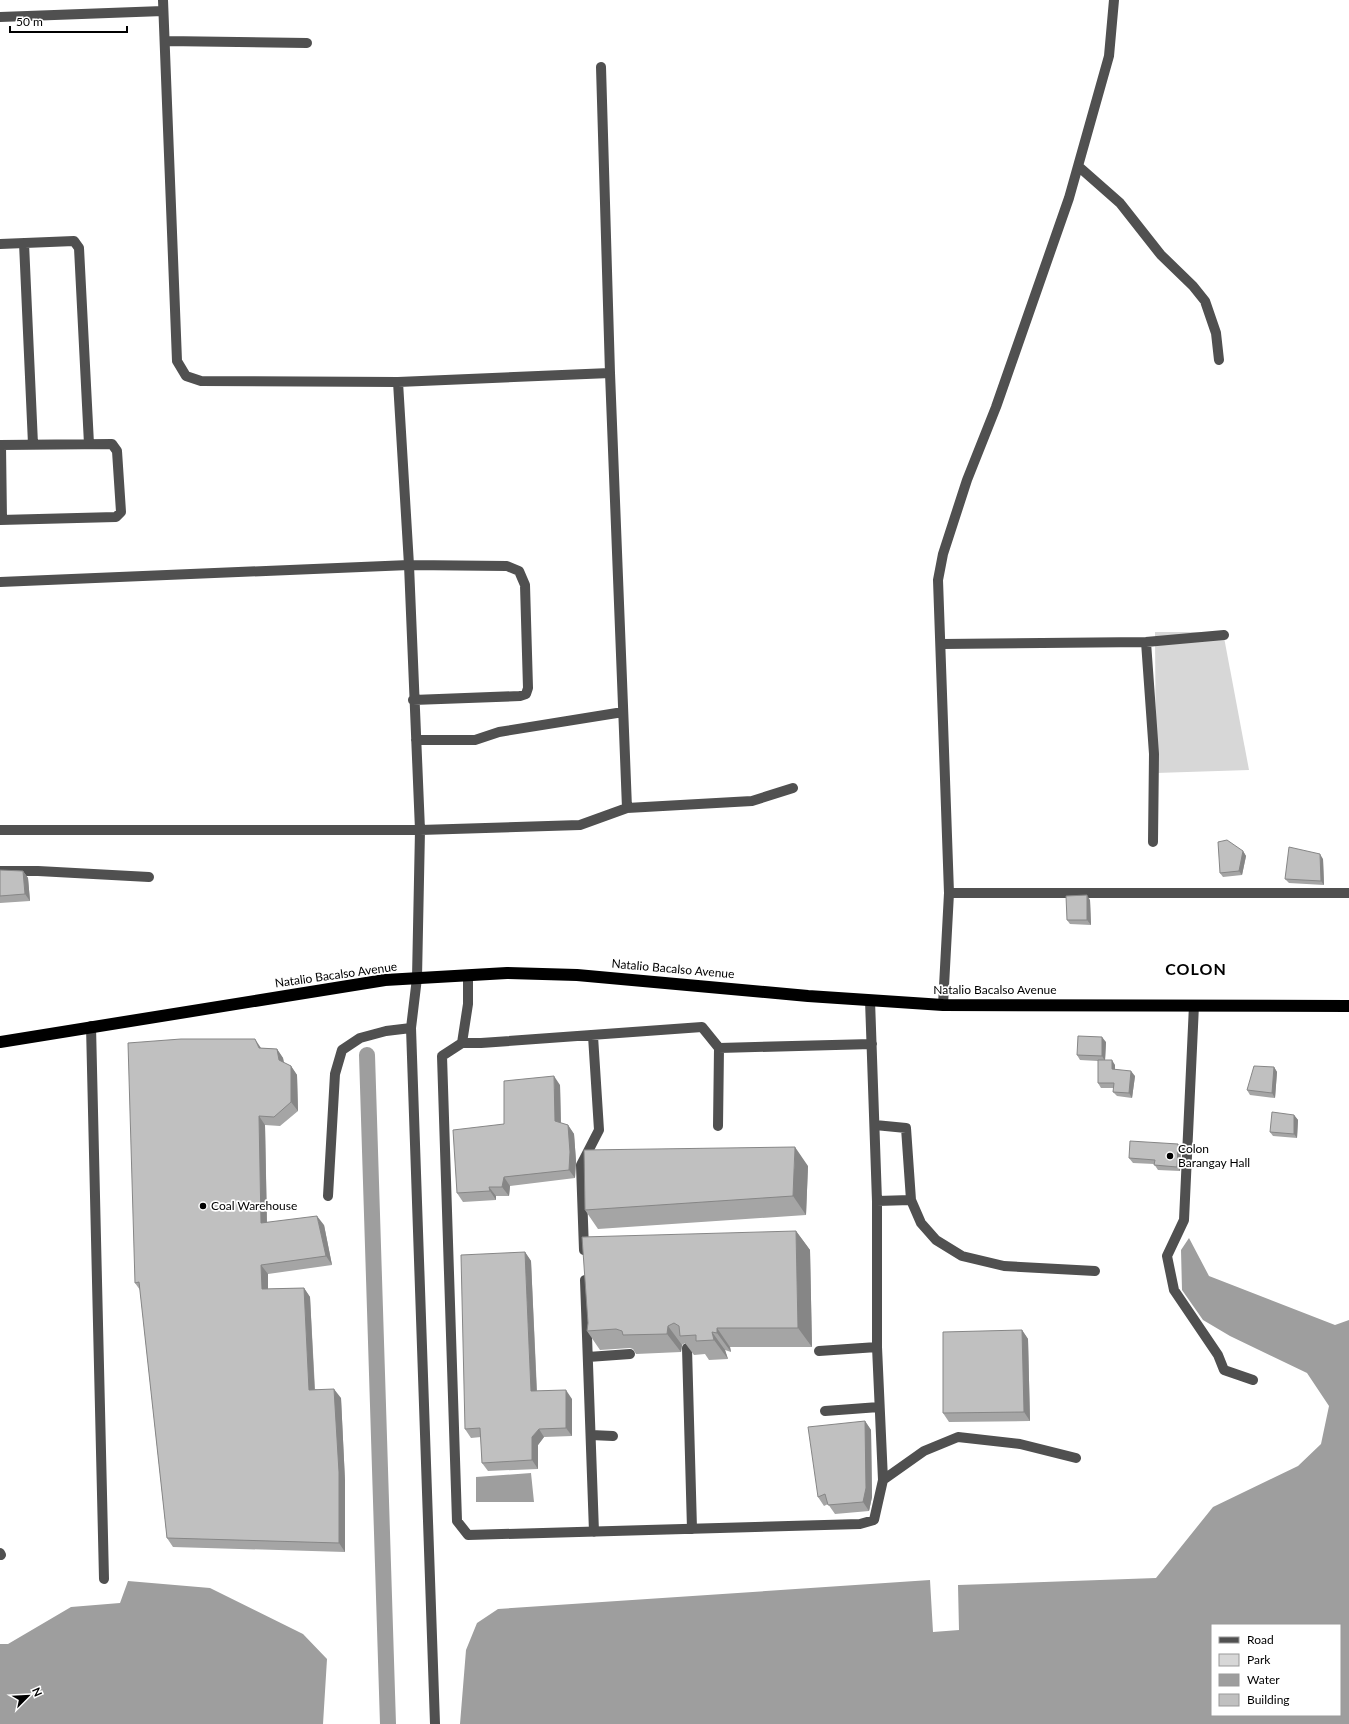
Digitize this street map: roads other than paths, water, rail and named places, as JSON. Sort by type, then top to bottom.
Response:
[{"type":"highway","name":"Natalio Bacalso Avenue","points":[[0,1042],[385,980],[507,973],[577,975],[943,1005],[1349,1006]]},
{"type":"street","points":[[163,0],[177,361],[186,376],[201,381],[398,382],[610,373]]},
{"type":"street","points":[[943,1005],[949,893],[942,644],[938,613],[938,580],[943,554],[967,480],[996,407],[1066,205],[1078,166],[1109,56],[1114,0]]},
{"type":"street","points":[[0,17],[163,11]]},
{"type":"street","points":[[164,41],[307,43]]},
{"type":"street","points":[[601,67],[610,373],[627,808]]},
{"type":"street","points":[[1078,166],[1120,203],[1161,255],[1193,286],[1205,301],[1216,333],[1219,360]]},
{"type":"street","points":[[0,244],[74,241],[79,248],[89,444]]},
{"type":"street","points":[[24,243],[33,444]]},
{"type":"street","points":[[398,382],[409,565],[413,700],[420,830],[418,978],[411,1028],[436,1724]]},
{"type":"street","points":[[33,444],[112,444],[117,451],[122,512],[116,516],[1,520],[1,445],[33,444]]},
{"type":"street","points":[[0,582],[409,565],[507,566],[519,571],[526,585],[528,688],[526,694],[520,696],[413,700]]},
{"type":"street","points":[[942,644],[1146,642],[1224,635]]},
{"type":"street","points":[[1146,642],[1154,754],[1154,842]]},
{"type":"street","points":[[416,740],[475,740],[499,732],[623,712]]},
{"type":"street","points":[[0,830],[420,830],[580,825],[627,808],[752,801],[793,788]]},
{"type":"street","points":[[0,871],[38,871],[149,877]]},
{"type":"street","points":[[949,893],[1349,893]]},
{"type":"street","points":[[462,1042],[468,1004],[468,975]]},
{"type":"street","points":[[718,1126],[719,1048],[702,1027],[481,1043],[462,1042],[442,1056],[457,1521],[468,1536],[860,1524],[874,1520],[883,1480],[877,1347],[877,1201],[870,1000]]},
{"type":"street","points":[[1194,1005],[1184,1220],[1167,1256],[1174,1290],[1218,1356],[1224,1370],[1253,1380]]},
{"type":"street","points":[[92,1026],[104,1579]]},
{"type":"street","points":[[328,1196],[335,1074],[342,1050],[360,1038],[386,1031],[411,1028]]},
{"type":"street","points":[[585,1257],[582,1165],[599,1130],[593,1036]]},
{"type":"street","points":[[719,1048],[872,1044]]},
{"type":"street","points":[[875,1125],[906,1128],[911,1200],[921,1223],[936,1240],[962,1256],[1004,1266],[1095,1272]]},
{"type":"street","points":[[877,1201],[911,1200]]},
{"type":"street","points":[[585,1273],[594,1532]]},
{"type":"street","points":[[819,1351],[877,1347]]},
{"type":"street","points":[[687,1348],[692,1529]]},
{"type":"street","points":[[588,1357],[630,1354]]},
{"type":"street","points":[[825,1411],[879,1407]]},
{"type":"street","points":[[591,1435],[613,1436]]},
{"type":"street","points":[[883,1480],[924,1451],[958,1438],[1020,1444],[1076,1458]]},
{"type":"water","points":[[1189,1238],[1209,1276],[1335,1325],[1349,1320],[1349,1724],[460,1724],[466,1650],[477,1623],[498,1609],[930,1580],[933,1632],[959,1630],[958,1585],[1156,1578],[1213,1507],[1298,1466],[1321,1444],[1329,1406],[1307,1373],[1230,1336],[1203,1320],[1182,1290],[1181,1250]]},
{"type":"water","points":[[531,1473],[534,1502],[476,1502],[476,1477]]},
{"type":"water","points":[[128,1581],[210,1588],[303,1634],[327,1659],[323,1724],[0,1724],[0,1644],[8,1644],[71,1607],[120,1603]]},
{"type":"waterway","points":[[367,1055],[388,1724]]},
{"type":"place","name":"Colon Barangay Hall","points":[[1170,1156]]},
{"type":"place","name":"Coal Warehouse","points":[[203,1206]]},
{"type":"district","name":"COLON","points":[[1196,969]]}]
